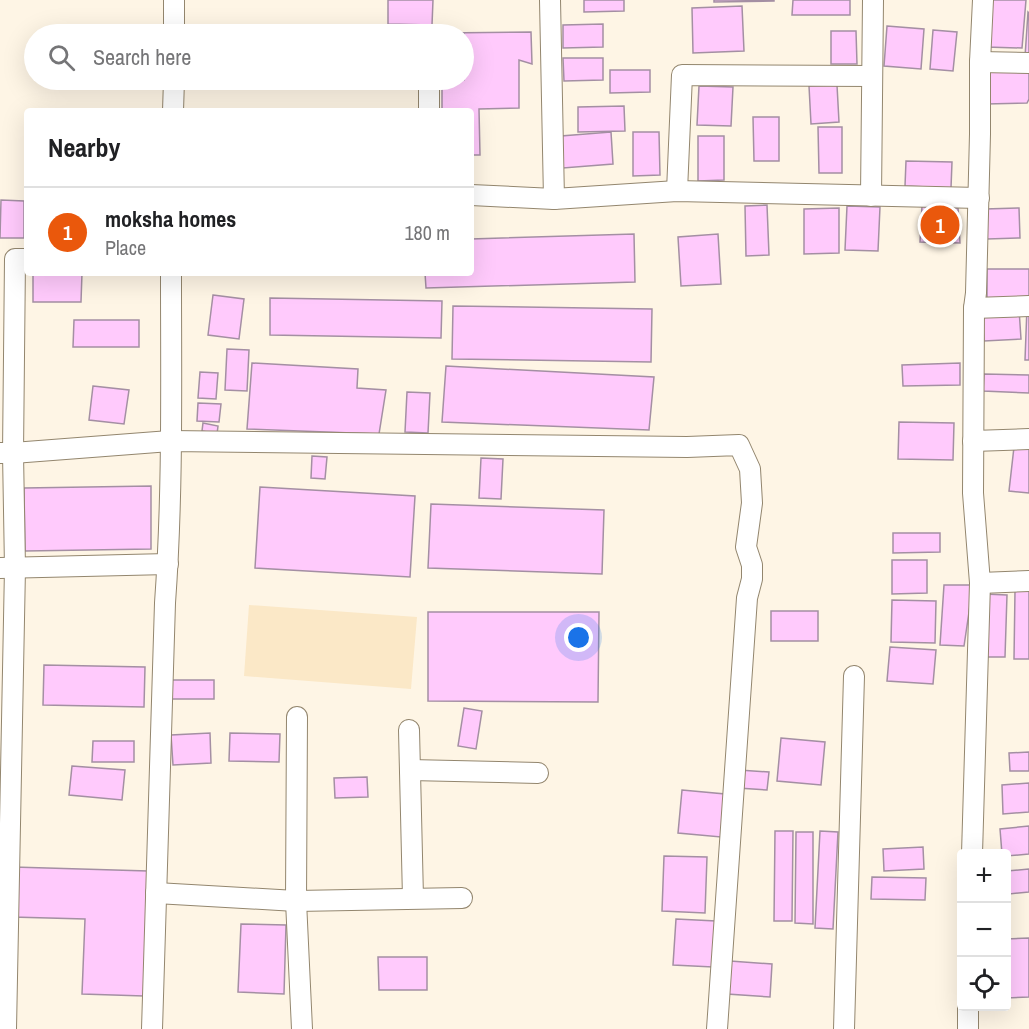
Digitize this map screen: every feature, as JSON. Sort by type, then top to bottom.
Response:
[{"type":"street","points":[[174,0],[174,24]]},
{"type":"street","points":[[550,0],[554,199]]},
{"type":"street","points":[[871,196],[873,0]]},
{"type":"street","points":[[972,849],[980,583],[973,493],[974,308],[983,0]]},
{"type":"street","points":[[980,62],[1029,63]]},
{"type":"street","points":[[677,191],[682,75],[872,76]]},
{"type":"street","points":[[173,108],[174,90]]},
{"type":"street","points":[[429,90],[429,108]]},
{"type":"street","points":[[474,195],[554,199],[677,191],[979,198]]},
{"type":"street","points":[[6,1029],[8,568],[6,453],[15,259],[24,259]]},
{"type":"street","points":[[152,1029],[164,614],[168,564],[171,276]]},
{"type":"street","points":[[974,308],[1029,306]]},
{"type":"street","points":[[973,441],[1029,439]]},
{"type":"street","points":[[6,453],[171,441],[687,447],[739,445],[750,469],[752,503],[749,556],[752,579],[747,598],[717,1029]]},
{"type":"street","points":[[8,568],[168,564]]},
{"type":"street","points":[[980,583],[1029,581]]},
{"type":"street","points":[[844,1029],[854,676]]},
{"type":"street","points":[[297,717],[296,901],[302,1029]]},
{"type":"street","points":[[409,730],[413,898]]},
{"type":"street","points":[[410,770],[538,773]]},
{"type":"street","points":[[156,893],[296,901],[462,898]]},
{"type":"street","points":[[968,1011],[968,1029]]},
{"type":"shaded area","points":[[249,605],[417,617],[411,689],[244,676]]},
{"type":"building","points":[[388,0],[433,0],[432,24],[388,24]]},
{"type":"building","points":[[584,0],[624,0],[624,11],[584,12]]},
{"type":"building","points":[[714,0],[774,0],[774,1],[714,2]]},
{"type":"building","points":[[793,0],[850,0],[850,15],[792,15]]},
{"type":"building","points":[[987,0],[1026,0],[1022,48],[986,47]]},
{"type":"building","points":[[742,6],[744,51],[693,53],[692,8]]},
{"type":"building","points":[[1028,12],[1029,57],[1025,57]]},
{"type":"building","points":[[603,24],[603,47],[563,48],[563,25]]},
{"type":"building","points":[[887,26],[924,29],[921,69],[884,66]]},
{"type":"building","points":[[933,30],[957,32],[953,71],[930,69]]},
{"type":"building","points":[[831,31],[856,31],[857,64],[831,64]]},
{"type":"building","points":[[531,32],[532,64],[519,60],[519,108],[479,109],[480,155],[474,155],[474,108],[442,108],[442,90],[474,90],[474,33]]},
{"type":"building","points":[[563,58],[603,58],[603,80],[564,81]]},
{"type":"building","points":[[610,70],[650,70],[650,92],[610,93]]},
{"type":"building","points":[[1029,70],[1027,103],[986,104],[985,71]]},
{"type":"building","points":[[837,85],[839,122],[811,124],[809,86]]},
{"type":"building","points":[[699,86],[733,87],[731,126],[697,125]]},
{"type":"building","points":[[624,106],[625,131],[578,132],[578,107]]},
{"type":"building","points":[[753,117],[779,117],[779,161],[754,161]]},
{"type":"building","points":[[818,127],[842,127],[842,173],[819,173]]},
{"type":"building","points":[[611,132],[613,164],[563,168],[561,136]]},
{"type":"building","points":[[633,132],[659,132],[660,175],[633,176]]},
{"type":"building","points":[[698,136],[724,136],[724,180],[698,181]]},
{"type":"building","points":[[906,161],[952,162],[951,188],[905,186]]},
{"type":"building","points":[[1,200],[24,201],[24,238],[0,238]]},
{"type":"building","points":[[767,205],[769,255],[746,256],[745,206]]},
{"type":"building","points":[[847,206],[880,207],[878,251],[845,250]]},
{"type":"building","points":[[922,206],[958,208],[960,243],[920,242]]},
{"type":"building","points":[[839,208],[839,253],[804,254],[804,209]]},
{"type":"building","points":[[1019,208],[1020,238],[987,239],[985,209]]},
{"type":"building","points":[[634,234],[635,282],[426,288],[425,276],[474,276],[474,239]]},
{"type":"building","points":[[718,234],[721,284],[681,286],[678,237]]},
{"type":"building","points":[[987,269],[1029,269],[1029,298],[987,298]]},
{"type":"building","points":[[33,276],[82,276],[81,302],[33,302]]},
{"type":"building","points":[[213,295],[244,299],[239,339],[208,335]]},
{"type":"building","points":[[270,298],[442,301],[441,338],[270,335]]},
{"type":"building","points":[[453,306],[652,309],[651,362],[452,359]]},
{"type":"building","points":[[1027,307],[1029,307],[1029,360],[1025,360]]},
{"type":"building","points":[[1019,309],[1021,339],[984,341],[982,311]]},
{"type":"building","points":[[74,320],[139,320],[139,347],[73,347]]},
{"type":"building","points":[[227,349],[249,350],[247,391],[225,390]]},
{"type":"building","points":[[252,363],[358,369],[357,388],[386,390],[379,434],[247,429]]},
{"type":"building","points":[[960,363],[960,385],[903,386],[902,365]]},
{"type":"building","points":[[446,366],[654,377],[649,430],[442,422]]},
{"type":"building","points":[[200,372],[218,373],[216,399],[198,398]]},
{"type":"building","points":[[984,374],[1029,375],[1029,393],[983,391]]},
{"type":"building","points":[[93,386],[129,390],[124,424],[89,420]]},
{"type":"building","points":[[407,392],[430,393],[428,433],[405,432]]},
{"type":"building","points":[[198,403],[221,404],[219,422],[197,421]]},
{"type":"building","points":[[899,422],[954,423],[953,460],[898,459]]},
{"type":"building","points":[[203,423],[218,426],[217,434],[202,431]]},
{"type":"building","points":[[1014,447],[1029,448],[1029,493],[1009,491]]},
{"type":"building","points":[[312,456],[327,457],[325,479],[311,478]]},
{"type":"building","points":[[481,458],[503,459],[501,499],[479,498]]},
{"type":"building","points":[[151,486],[151,549],[25,551],[24,488]]},
{"type":"building","points":[[260,487],[415,496],[410,577],[255,568]]},
{"type":"building","points":[[431,504],[604,510],[602,574],[428,568]]},
{"type":"building","points":[[893,533],[940,533],[940,552],[893,553]]},
{"type":"building","points":[[892,560],[927,560],[927,593],[892,594]]},
{"type":"building","points":[[944,585],[973,585],[964,646],[940,645]]},
{"type":"building","points":[[1015,591],[1029,591],[1029,659],[1014,659]]},
{"type":"building","points":[[984,594],[1007,595],[1005,657],[983,657]]},
{"type":"building","points":[[892,600],[936,601],[935,643],[891,642]]},
{"type":"building","points":[[771,611],[818,611],[818,641],[771,641]]},
{"type":"building","points":[[428,612],[599,612],[598,702],[428,701]]},
{"type":"building","points":[[890,647],[936,650],[933,684],[887,681]]},
{"type":"building","points":[[44,665],[145,667],[144,707],[43,705]]},
{"type":"building","points":[[168,680],[214,680],[214,699],[168,699]]},
{"type":"building","points":[[464,708],[482,711],[476,749],[458,746]]},
{"type":"building","points":[[210,733],[211,763],[173,765],[171,735]]},
{"type":"building","points":[[230,733],[280,734],[279,762],[229,761]]},
{"type":"building","points":[[781,738],[825,742],[821,785],[777,781]]},
{"type":"building","points":[[93,741],[134,741],[134,762],[92,762]]},
{"type":"building","points":[[1029,752],[1029,771],[1010,771],[1009,753]]},
{"type":"building","points":[[72,766],[125,770],[122,800],[69,795]]},
{"type":"building","points":[[739,770],[769,772],[767,790],[738,788]]},
{"type":"building","points":[[367,777],[368,797],[335,798],[334,778]]},
{"type":"building","points":[[1029,783],[1029,812],[1003,814],[1002,785]]},
{"type":"building","points":[[682,790],[725,794],[721,837],[678,833]]},
{"type":"building","points":[[1029,826],[1029,854],[1011,856],[1011,849],[1002,849],[1000,829]]},
{"type":"building","points":[[775,831],[793,831],[792,921],[774,921]]},
{"type":"building","points":[[820,831],[838,832],[833,929],[815,928]]},
{"type":"building","points":[[796,832],[813,832],[813,924],[795,923]]},
{"type":"building","points":[[923,847],[924,869],[884,871],[883,849]]},
{"type":"building","points":[[664,856],[707,857],[705,913],[662,911]]},
{"type":"building","points":[[13,867],[148,871],[144,996],[82,994],[85,919],[12,917]]},
{"type":"building","points":[[1029,869],[1029,892],[1011,894],[1011,871]]},
{"type":"building","points":[[872,877],[926,878],[925,900],[871,899]]},
{"type":"building","points":[[676,919],[716,921],[713,967],[673,965]]},
{"type":"building","points":[[241,924],[286,925],[284,994],[238,992]]},
{"type":"building","points":[[1029,938],[1029,997],[1011,998],[1011,939]]},
{"type":"building","points":[[378,957],[427,957],[427,990],[379,990]]},
{"type":"building","points":[[730,961],[772,964],[770,997],[727,994]]},
{"type":"place","name":"moksha homes","points":[[940,225]]}]
